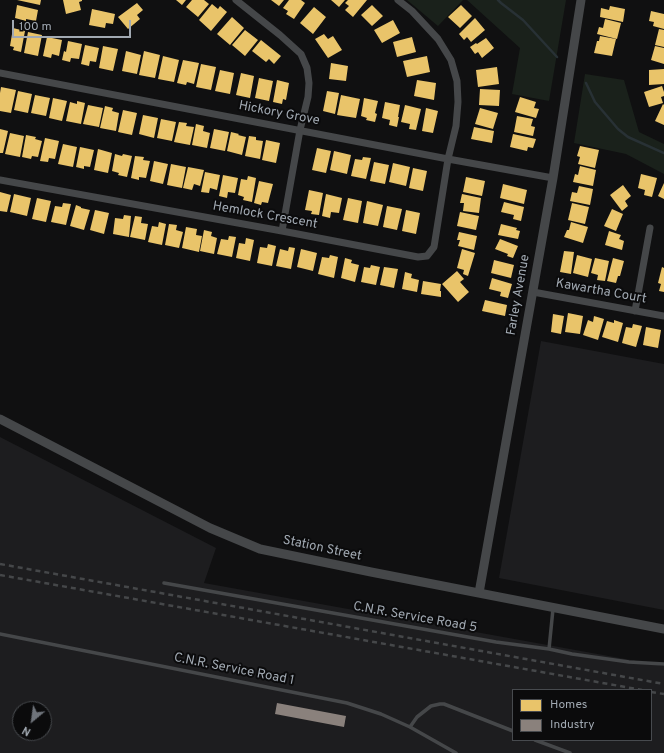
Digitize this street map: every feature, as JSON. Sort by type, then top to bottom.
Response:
[{"type":"street","points":[[236,0],[301,54],[307,68],[309,83],[308,97],[300,130],[282,231]]},
{"type":"street","points":[[398,0],[412,11],[438,39],[451,60],[457,81],[458,102],[456,126],[448,159]]},
{"type":"street","name":"Farley Avenue","points":[[479,593],[553,178],[581,0]]},
{"type":"street","name":"Hickory Grove","points":[[0,72],[553,178]]},
{"type":"street","name":"Hemlock Crescent","points":[[0,180],[418,257],[427,256],[434,247],[448,159]]},
{"type":"street","points":[[635,311],[650,228]]},
{"type":"street","name":"Kawartha Court","points":[[533,292],[664,316]]},
{"type":"street","name":"Station Street","points":[[0,419],[210,528],[260,549],[664,629]]},
{"type":"lane","name":"C.N.R. Service Road 5","points":[[164,584],[496,642],[629,662],[664,664]]},
{"type":"lane","points":[[549,649],[553,608]]},
{"type":"lane","name":"C.N.R. Service Road 1","points":[[0,634],[340,701],[381,714],[410,727],[456,753]]},
{"type":"lane","points":[[410,727],[417,717],[431,706],[444,704],[512,731]]},
{"type":"lane","points":[[538,741],[570,753]]},
{"type":"shaded area","points":[[407,0],[463,0],[438,26]]},
{"type":"shaded area","points":[[467,0],[566,0],[549,101],[512,94],[520,48]]},
{"type":"shaded area","points":[[585,74],[624,80],[639,132],[664,144],[664,174],[626,154],[574,143]]},
{"type":"shaded area","points":[[541,341],[664,364],[664,610],[499,578]]},
{"type":"shaded area","points":[[0,437],[216,548],[204,583],[664,666],[664,753],[0,753]]},
{"type":"building: Homes","points":[[17,0],[41,0],[40,5]]},
{"type":"building: Homes","points":[[63,0],[82,0],[79,2],[81,10],[66,14]]},
{"type":"building: Homes","points":[[176,0],[186,0],[182,5]]},
{"type":"building: Homes","points":[[192,0],[204,0],[209,4],[198,17],[186,7]]},
{"type":"building: Homes","points":[[271,0],[284,0],[279,6]]},
{"type":"building: Homes","points":[[289,0],[301,0],[305,3],[294,19],[286,14],[288,11],[283,8]]},
{"type":"building: Homes","points":[[331,0],[345,0],[339,7]]},
{"type":"building: Homes","points":[[348,0],[367,0],[353,17],[345,10],[349,6],[345,3]]},
{"type":"building: Homes","points":[[137,3],[143,10],[137,15],[140,19],[128,29],[118,17]]},
{"type":"building: Homes","points":[[212,4],[218,9],[220,6],[227,12],[211,31],[199,20]]},
{"type":"building: Homes","points":[[17,5],[38,10],[36,21],[26,19],[26,21],[15,18]]},
{"type":"building: Homes","points":[[372,5],[383,16],[372,26],[361,15]]},
{"type":"building: Homes","points":[[461,5],[472,16],[460,28],[448,17]]},
{"type":"building: Homes","points":[[610,6],[625,9],[623,22],[600,17],[601,8],[609,10]]},
{"type":"building: Homes","points":[[314,7],[326,17],[313,34],[300,23]]},
{"type":"building: Homes","points":[[92,9],[115,14],[113,24],[106,23],[105,28],[89,25]]},
{"type":"building: Homes","points":[[651,11],[664,14],[664,29],[653,26],[654,22],[649,21]]},
{"type":"building: Homes","points":[[232,17],[244,28],[230,45],[217,34]]},
{"type":"building: Homes","points":[[475,18],[485,30],[471,42],[467,37],[464,40],[459,34]]},
{"type":"building: Homes","points":[[605,19],[621,23],[617,39],[597,34],[599,27],[603,28]]},
{"type":"building: Homes","points":[[393,20],[400,33],[382,43],[374,30]]},
{"type":"building: Homes","points":[[13,28],[25,31],[21,52],[13,50],[14,47],[10,46]]},
{"type":"building: Homes","points":[[659,29],[664,30],[664,47],[655,45]]},
{"type":"building: Homes","points":[[245,30],[258,40],[245,56],[232,45]]},
{"type":"building: Homes","points":[[28,32],[42,35],[38,56],[24,53]]},
{"type":"building: Homes","points":[[324,34],[328,39],[333,36],[342,50],[328,58],[315,39]]},
{"type":"building: Homes","points":[[600,36],[616,39],[612,56],[594,53]]},
{"type":"building: Homes","points":[[47,37],[62,40],[59,56],[52,54],[51,58],[43,56]]},
{"type":"building: Homes","points":[[412,37],[416,52],[397,57],[393,42]]},
{"type":"building: Homes","points":[[486,38],[494,48],[482,58],[478,52],[475,54],[470,47]]},
{"type":"building: Homes","points":[[261,40],[281,56],[274,64],[269,59],[266,62],[252,51]]},
{"type":"building: Homes","points":[[68,41],[82,44],[79,59],[71,58],[70,62],[62,60],[64,51],[66,52]]},
{"type":"building: Homes","points":[[85,45],[99,48],[96,62],[90,61],[89,66],[81,64]]},
{"type":"building: Homes","points":[[103,46],[118,49],[113,71],[99,68]]},
{"type":"building: Homes","points":[[655,46],[664,48],[664,64],[651,60]]},
{"type":"building: Homes","points":[[126,51],[141,55],[137,74],[122,71]]},
{"type":"building: Homes","points":[[144,51],[160,55],[155,78],[139,75]]},
{"type":"building: Homes","points":[[163,56],[179,60],[174,82],[158,79]]},
{"type":"building: Homes","points":[[427,56],[430,72],[407,77],[403,61]]},
{"type":"building: Homes","points":[[183,60],[199,63],[194,84],[187,82],[186,85],[177,83]]},
{"type":"building: Homes","points":[[331,63],[348,66],[346,81],[329,79]]},
{"type":"building: Homes","points":[[201,64],[216,67],[211,90],[196,87]]},
{"type":"building: Homes","points":[[497,67],[499,84],[478,87],[476,70]]},
{"type":"building: Homes","points":[[664,69],[664,84],[649,85],[649,70]]},
{"type":"building: Homes","points":[[220,70],[234,73],[230,94],[215,91]]},
{"type":"building: Homes","points":[[241,73],[254,76],[250,98],[236,95]]},
{"type":"building: Homes","points":[[259,78],[273,81],[269,101],[255,98]]},
{"type":"building: Homes","points":[[277,80],[289,83],[286,100],[283,99],[282,104],[273,102]]},
{"type":"building: Homes","points":[[417,80],[436,83],[434,100],[414,96]]},
{"type":"building: Homes","points":[[662,86],[664,96],[661,97],[663,103],[649,107],[644,92]]},
{"type":"building: Homes","points":[[1,87],[16,90],[11,113],[0,111]]},
{"type":"building: Homes","points":[[480,89],[500,90],[499,106],[479,105]]},
{"type":"building: Homes","points":[[18,91],[32,94],[28,113],[14,110]]},
{"type":"building: Homes","points":[[327,91],[339,93],[335,114],[323,111]]},
{"type":"building: Homes","points":[[35,95],[50,98],[46,116],[31,113]]},
{"type":"building: Homes","points":[[341,95],[360,99],[356,118],[337,115]]},
{"type":"building: Homes","points":[[520,97],[536,102],[534,108],[539,109],[536,118],[515,112]]},
{"type":"building: Homes","points":[[53,98],[67,101],[62,121],[49,118]]},
{"type":"building: Homes","points":[[364,98],[378,101],[375,113],[377,114],[375,122],[366,120],[367,118],[361,116]]},
{"type":"building: Homes","points":[[77,101],[85,103],[81,124],[66,121],[70,102],[77,104]]},
{"type":"building: Homes","points":[[385,102],[400,105],[397,127],[389,125],[390,120],[382,118]]},
{"type":"building: Homes","points":[[663,104],[664,105],[664,125],[655,121]]},
{"type":"building: Homes","points":[[88,105],[103,108],[99,127],[83,124]]},
{"type":"building: Homes","points":[[405,105],[421,109],[416,130],[409,129],[410,124],[401,122]]},
{"type":"building: Homes","points":[[105,106],[113,108],[112,111],[119,113],[116,131],[100,128]]},
{"type":"building: Homes","points":[[426,108],[438,111],[433,133],[422,131]]},
{"type":"building: Homes","points":[[480,108],[498,113],[493,129],[475,124]]},
{"type":"building: Homes","points":[[123,110],[137,113],[132,135],[118,132]]},
{"type":"building: Homes","points":[[143,115],[158,118],[154,138],[139,134]]},
{"type":"building: Homes","points":[[517,116],[533,119],[531,126],[535,127],[533,136],[514,132]]},
{"type":"building: Homes","points":[[161,119],[176,122],[172,141],[157,138]]},
{"type":"building: Homes","points":[[179,122],[187,123],[186,126],[194,127],[190,145],[174,142]]},
{"type":"building: Homes","points":[[196,124],[204,126],[203,131],[210,133],[207,148],[192,145]]},
{"type":"building: Homes","points":[[474,127],[494,131],[492,143],[471,139]]},
{"type":"building: Homes","points":[[0,129],[8,131],[3,153],[0,153]]},
{"type":"building: Homes","points":[[214,129],[229,132],[225,151],[210,148]]},
{"type":"building: Homes","points":[[231,132],[246,137],[242,155],[227,151]]},
{"type":"building: Homes","points":[[10,133],[24,136],[20,157],[5,154]]},
{"type":"building: Homes","points":[[513,134],[536,139],[533,148],[528,147],[527,151],[510,147]]},
{"type":"building: Homes","points":[[26,135],[36,137],[35,139],[42,141],[38,157],[32,156],[31,159],[22,157]]},
{"type":"building: Homes","points":[[249,136],[256,137],[256,140],[263,141],[260,159],[245,156]]},
{"type":"building: Homes","points":[[45,138],[59,141],[55,159],[49,158],[48,162],[40,161]]},
{"type":"building: Homes","points":[[266,140],[280,143],[276,163],[262,160]]},
{"type":"building: Homes","points":[[63,144],[77,147],[73,167],[58,164]]},
{"type":"building: Homes","points":[[580,146],[599,150],[595,168],[578,164],[580,157],[577,156]]},
{"type":"building: Homes","points":[[80,147],[94,150],[90,167],[84,166],[84,169],[76,167]]},
{"type":"building: Homes","points":[[317,148],[331,151],[326,173],[312,170]]},
{"type":"building: Homes","points":[[98,149],[112,153],[108,173],[94,170]]},
{"type":"building: Homes","points":[[334,151],[351,155],[347,174],[330,170]]},
{"type":"building: Homes","points":[[115,154],[132,156],[127,177],[118,175],[119,173],[112,171]]},
{"type":"building: Homes","points":[[135,156],[144,157],[143,160],[150,161],[146,178],[139,177],[139,180],[131,178]]},
{"type":"building: Homes","points":[[363,157],[371,158],[366,179],[351,176],[355,159],[362,160]]},
{"type":"building: Homes","points":[[154,161],[168,164],[163,184],[150,181]]},
{"type":"building: Homes","points":[[374,162],[389,165],[385,184],[370,181]]},
{"type":"building: Homes","points":[[393,163],[410,167],[406,186],[389,182]]},
{"type":"building: Homes","points":[[171,164],[186,167],[182,188],[167,185]]},
{"type":"building: Homes","points":[[580,166],[596,170],[593,186],[573,182],[575,174],[578,175]]},
{"type":"building: Homes","points":[[188,167],[204,170],[200,186],[194,184],[192,190],[183,188]]},
{"type":"building: Homes","points":[[413,168],[427,171],[423,191],[409,188]]},
{"type":"building: Homes","points":[[205,172],[220,175],[217,190],[210,188],[209,193],[201,192]]},
{"type":"building: Homes","points":[[641,174],[657,178],[652,197],[644,195],[645,190],[638,188]]},
{"type":"building: Homes","points":[[223,175],[238,178],[235,193],[228,192],[227,198],[219,196]]},
{"type":"building: Homes","points":[[248,176],[256,178],[252,202],[243,200],[244,197],[238,195],[241,179],[247,180]]},
{"type":"building: Homes","points":[[466,177],[485,181],[482,196],[463,192]]},
{"type":"building: Homes","points":[[259,181],[273,184],[268,203],[262,202],[261,205],[254,203]]},
{"type":"building: Homes","points":[[664,183],[664,199],[658,196]]},
{"type":"building: Homes","points":[[503,184],[527,190],[524,204],[500,198]]},
{"type":"building: Homes","points":[[623,185],[631,196],[625,201],[628,206],[622,211],[610,195]]},
{"type":"building: Homes","points":[[579,186],[593,189],[590,205],[570,201],[572,192],[577,193]]},
{"type":"building: Homes","points":[[309,190],[323,193],[319,215],[311,214],[312,211],[305,210]]},
{"type":"building: Homes","points":[[0,192],[11,195],[7,212],[0,211]]},
{"type":"building: Homes","points":[[14,194],[31,198],[27,216],[10,212]]},
{"type":"building: Homes","points":[[326,194],[342,198],[339,213],[331,212],[330,218],[322,216]]},
{"type":"building: Homes","points":[[462,194],[481,198],[479,213],[463,211],[464,203],[460,203]]},
{"type":"building: Homes","points":[[37,198],[51,201],[46,222],[32,219]]},
{"type":"building: Homes","points":[[348,198],[362,201],[358,223],[343,220]]},
{"type":"building: Homes","points":[[367,201],[383,205],[378,226],[363,223]]},
{"type":"building: Homes","points":[[504,202],[524,207],[521,221],[513,219],[514,215],[501,212]]},
{"type":"building: Homes","points":[[63,203],[71,204],[66,225],[51,222],[55,206],[62,207]]},
{"type":"building: Homes","points":[[572,203],[589,207],[585,224],[568,220]]},
{"type":"building: Homes","points":[[76,205],[90,210],[84,230],[70,226]]},
{"type":"building: Homes","points":[[387,206],[402,209],[397,230],[383,227]]},
{"type":"building: Homes","points":[[612,209],[623,214],[616,231],[604,226]]},
{"type":"building: Homes","points":[[95,210],[109,213],[104,234],[90,230]]},
{"type":"building: Homes","points":[[406,210],[420,213],[416,234],[402,231]]},
{"type":"building: Homes","points":[[460,212],[479,216],[476,230],[457,226]]},
{"type":"building: Homes","points":[[124,215],[131,216],[129,237],[113,234],[115,218],[123,219]]},
{"type":"building: Homes","points":[[135,216],[142,217],[141,223],[148,224],[145,240],[130,237]]},
{"type":"building: Homes","points":[[159,222],[166,224],[162,245],[148,242],[152,226],[158,227]]},
{"type":"building: Homes","points":[[571,222],[588,227],[583,243],[564,237],[567,230],[569,230]]},
{"type":"building: Homes","points":[[169,224],[177,225],[176,230],[183,232],[179,248],[165,245]]},
{"type":"building: Homes","points":[[501,224],[517,228],[516,230],[520,231],[518,239],[498,235]]},
{"type":"building: Homes","points":[[186,227],[197,229],[196,235],[202,236],[199,252],[182,248]]},
{"type":"building: Homes","points":[[204,230],[212,232],[211,236],[217,238],[214,254],[200,251]]},
{"type":"building: Homes","points":[[609,231],[621,235],[619,239],[624,241],[622,250],[605,245]]},
{"type":"building: Homes","points":[[459,232],[477,236],[474,250],[458,246],[460,240],[457,240]]},
{"type":"building: Homes","points":[[229,236],[236,237],[232,257],[217,254],[221,239],[228,240]]},
{"type":"building: Homes","points":[[246,238],[254,240],[250,261],[236,258],[239,243],[245,244]]},
{"type":"building: Homes","points":[[500,239],[518,246],[513,258],[507,256],[508,254],[495,249]]},
{"type":"building: Homes","points":[[268,244],[276,246],[272,266],[257,263],[260,247],[267,248]]},
{"type":"building: Homes","points":[[289,247],[295,248],[291,269],[276,266],[280,249],[288,251]]},
{"type":"building: Homes","points":[[301,249],[317,253],[313,271],[297,267]]},
{"type":"building: Homes","points":[[462,249],[475,253],[468,276],[463,274],[464,270],[457,268]]},
{"type":"building: Homes","points":[[564,251],[574,252],[571,274],[560,272]]},
{"type":"building: Homes","points":[[330,255],[338,257],[334,278],[318,274],[322,257],[329,258]]},
{"type":"building: Homes","points":[[577,255],[592,259],[588,277],[573,273]]},
{"type":"building: Homes","points":[[345,258],[352,260],[351,263],[359,265],[355,282],[341,278]]},
{"type":"building: Homes","points":[[595,258],[609,261],[605,281],[597,280],[598,275],[591,273]]},
{"type":"building: Homes","points":[[613,258],[624,261],[620,276],[618,276],[616,283],[607,281]]},
{"type":"building: Homes","points":[[494,260],[514,265],[511,278],[491,273]]},
{"type":"building: Homes","points":[[371,265],[380,267],[376,285],[361,282],[364,267],[370,268]]},
{"type":"building: Homes","points":[[384,267],[398,269],[394,288],[380,285]]},
{"type":"building: Homes","points":[[662,267],[664,268],[664,292],[659,291],[661,284],[658,283]]},
{"type":"building: Homes","points":[[457,271],[464,279],[460,282],[469,292],[458,302],[442,284]]},
{"type":"building: Homes","points":[[405,272],[412,274],[411,278],[419,280],[417,292],[402,289]]},
{"type":"building: Homes","points":[[492,278],[512,284],[508,298],[500,296],[501,292],[489,289]]},
{"type":"building: Homes","points":[[423,281],[441,284],[441,297],[421,294]]},
{"type":"building: Homes","points":[[485,300],[507,305],[505,316],[482,311]]},
{"type":"building: Homes","points":[[568,313],[583,316],[580,334],[565,332]]},
{"type":"building: Homes","points":[[553,314],[564,316],[561,334],[551,332]]},
{"type":"building: Homes","points":[[594,316],[604,319],[598,340],[583,335],[588,320],[593,322]]},
{"type":"building: Homes","points":[[614,320],[623,323],[618,342],[602,337],[607,321],[614,323]]},
{"type":"building: Homes","points":[[633,324],[642,326],[636,347],[622,343],[626,327],[632,328]]},
{"type":"building: Homes","points":[[646,327],[661,330],[658,348],[643,345]]},
{"type":"building: Industry","points":[[277,703],[346,716],[344,727],[275,714]]},
{"type":"waterway","points":[[498,0],[523,20],[557,57]]},
{"type":"waterway","points":[[586,83],[595,102],[618,129],[628,137],[664,153]]},
{"type":"railway","points":[[0,564],[664,684]]},
{"type":"railway","points":[[0,575],[636,689]]},
{"type":"railway","points":[[652,692],[664,694]]}]
